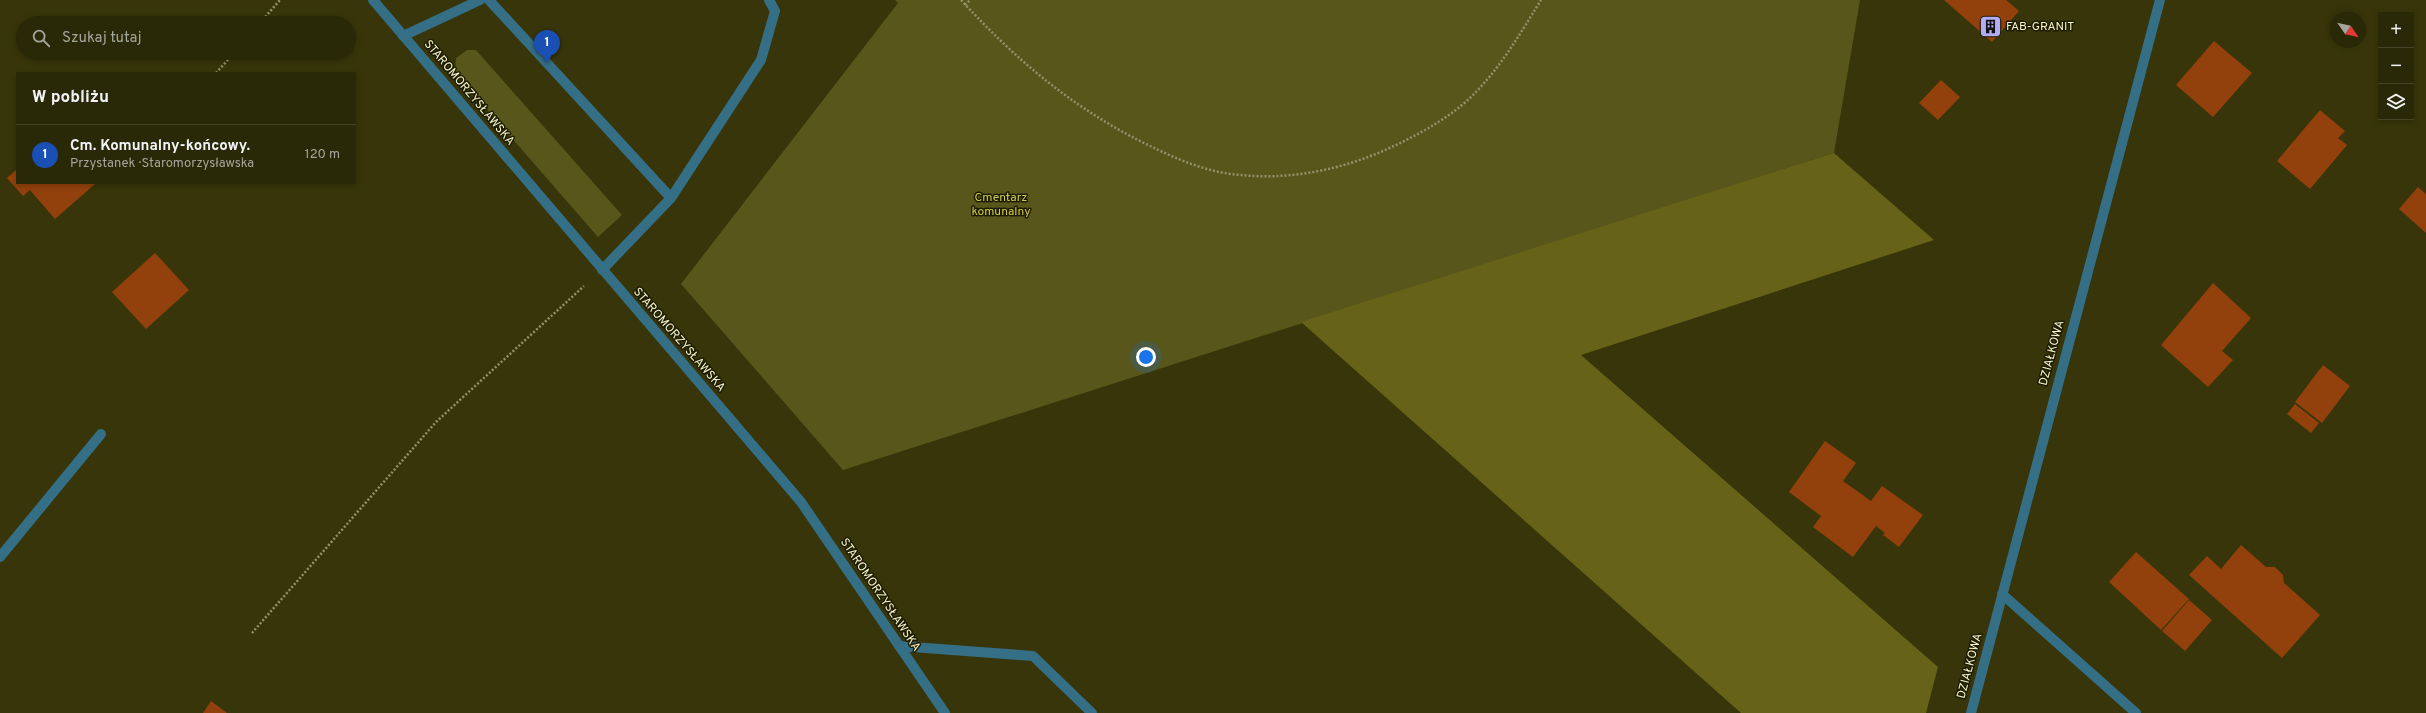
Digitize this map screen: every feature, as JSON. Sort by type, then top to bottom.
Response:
[{"type":"street","name":"STAROMORZYSŁAWSKA","points":[[373,0],[801,502],[945,713]]},
{"type":"street","points":[[403,36],[480,0]]},
{"type":"street","points":[[489,0],[671,198]]},
{"type":"street","points":[[602,270],[671,198],[761,60],[775,11],[769,0]]},
{"type":"street","name":"DZIAŁKOWA","points":[[1971,713],[2160,0]]},
{"type":"street","points":[[0,556],[101,434]]},
{"type":"street","points":[[2002,594],[2136,713]]},
{"type":"street","points":[[899,646],[1033,656],[1092,713]]},
{"type":"path","points":[[266,16],[280,0]]},
{"type":"path","points":[[961,0],[1039,77],[1111,127],[1186,164],[1241,176],[1305,175],[1364,159],[1423,133],[1470,98],[1510,50],[1541,0]]},
{"type":"path","points":[[965,5],[970,0]]},
{"type":"path","points":[[217,72],[228,60]]},
{"type":"path","points":[[252,633],[436,422],[602,270]]},
{"type":"green space","name":"Cmentarz komunalny","points":[[895,0],[1860,0],[1834,153],[843,470],[681,284],[898,3]]},
{"type":"green space","points":[[467,50],[476,50],[622,215],[598,237],[455,73],[456,58]]},
{"type":"shaded area","points":[[1834,153],[1934,240],[1581,355],[1938,667],[1926,713],[1741,713],[1301,322]]},
{"type":"building","name":"FAB-GRANIT","points":[[1944,0],[2006,0],[2019,11],[1992,42]]},
{"type":"building","points":[[2214,41],[2252,73],[2213,117],[2176,85]]},
{"type":"building","points":[[1941,80],[1960,97],[1938,120],[1919,103]]},
{"type":"building","points":[[2320,110],[2345,131],[2338,138],[2347,145],[2310,189],[2277,161]]},
{"type":"building","points":[[16,170],[16,184],[95,184],[55,219],[30,190],[23,196],[7,178]]},
{"type":"building","points":[[2418,187],[2426,194],[2426,233],[2399,209]]},
{"type":"building","points":[[155,253],[189,290],[146,329],[112,292]]},
{"type":"building","points":[[2213,283],[2251,318],[2222,351],[2233,360],[2208,387],[2161,345]]},
{"type":"building","points":[[2323,365],[2350,386],[2322,423],[2295,402]]},
{"type":"building","points":[[2295,404],[2319,423],[2311,433],[2287,414]]},
{"type":"building","points":[[1825,441],[1856,463],[1843,481],[1871,501],[1882,486],[1923,515],[1899,547],[1883,535],[1885,533],[1876,526],[1853,557],[1813,527],[1821,516],[1789,492]]},
{"type":"building","points":[[2241,545],[2266,567],[2275,567],[2283,575],[2284,583],[2320,615],[2282,658],[2189,575],[2207,556],[2221,569]]},
{"type":"building","points":[[2136,552],[2189,599],[2161,630],[2109,582]]},
{"type":"building","points":[[2189,600],[2212,620],[2185,651],[2162,631]]},
{"type":"building","points":[[211,701],[227,713],[203,713]]},
{"type":"place","name":"FAB-GRANIT","points":[[1990,27]]},
{"type":"place","name":"Cm. Komunalny-końcowy.","points":[[547,63]]}]
